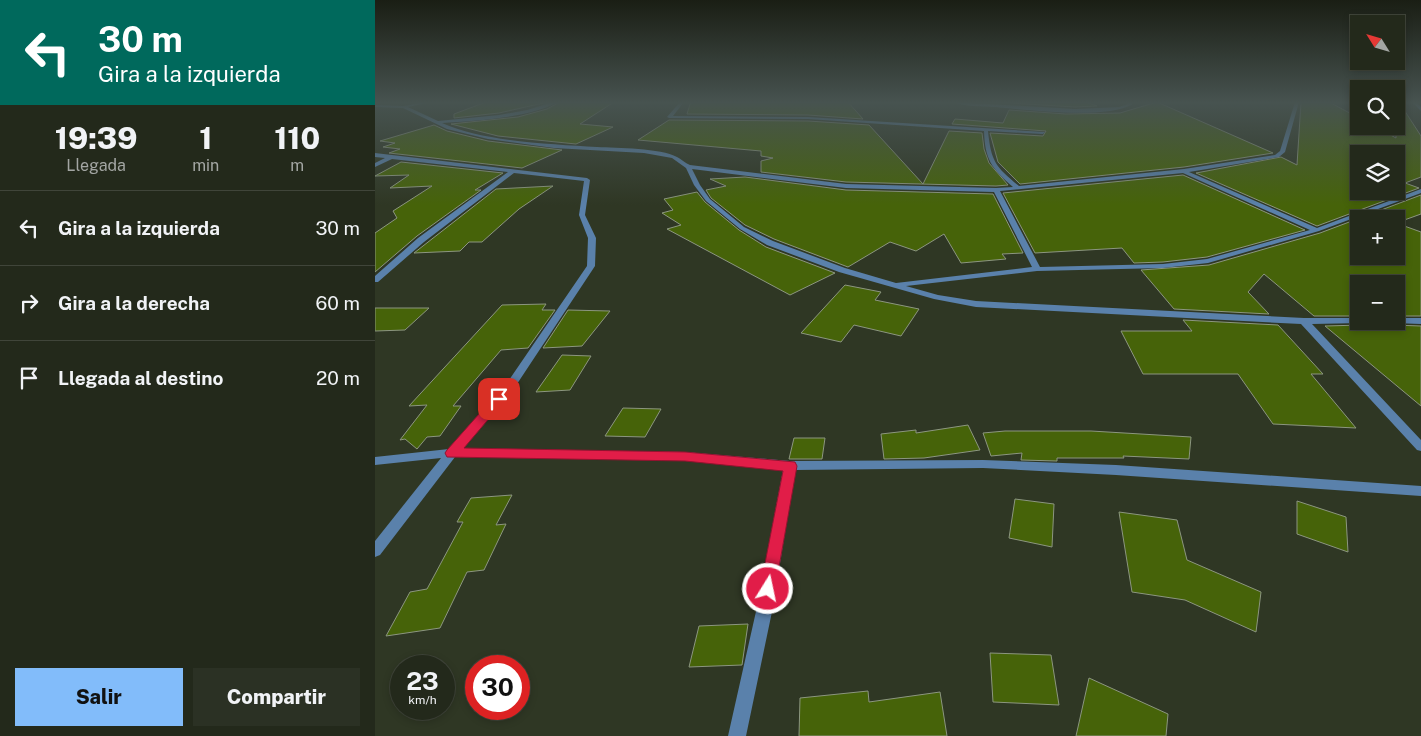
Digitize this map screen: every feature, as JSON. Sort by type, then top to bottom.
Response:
[{"type":"street","points":[[478,136],[497,140],[661,154],[674,157],[688,168],[708,200],[741,228],[770,243],[843,270],[937,297],[975,304],[1304,321],[1350,321]]},
{"type":"street","points":[[987,136],[988,153],[992,166],[1018,188]]},
{"type":"street","points":[[688,168],[846,186],[996,190],[1184,171],[1277,156],[1282,152],[1287,136]]},
{"type":"street","points":[[375,155],[511,173],[587,180],[582,215],[592,238],[591,266],[511,385],[452,453],[375,551]]},
{"type":"street","points":[[375,165],[391,157]]},
{"type":"street","points":[[1184,171],[1317,230]]},
{"type":"street","points":[[375,280],[421,240],[511,173]]},
{"type":"street","points":[[996,190],[1037,268]]},
{"type":"street","points":[[893,285],[1037,268],[1163,266],[1208,261],[1317,230],[1421,191]]},
{"type":"street","points":[[1304,321],[1421,448]]},
{"type":"street","points":[[1405,321],[1421,321]]},
{"type":"street","points":[[375,461],[452,453],[685,456],[791,466],[983,464],[1116,470],[1421,491]]},
{"type":"street","points":[[737,736],[765,607],[791,466]]},
{"type":"building","points":[[396,136],[469,136],[488,141],[562,150],[522,168],[389,153],[400,149],[383,147],[395,143],[380,141]]},
{"type":"building","points":[[501,136],[593,136],[576,144]]},
{"type":"building","points":[[644,136],[879,136],[923,184],[946,136],[982,136],[989,163],[1008,185],[996,186],[846,182],[761,172],[761,161],[773,158],[761,156],[761,151],[638,140]]},
{"type":"building","points":[[991,136],[1235,136],[1273,153],[1184,167],[1020,184],[998,162]]},
{"type":"building","points":[[1299,136],[1393,136],[1396,138],[1396,136],[1421,136],[1421,177],[1405,183],[1405,145],[1350,145],[1350,200],[1387,200],[1360,210],[1350,210],[1350,214],[1317,226],[1196,173],[1281,157],[1297,165]]},
{"type":"building","points":[[401,162],[503,173],[475,190],[481,190],[417,236],[375,272],[375,233],[397,218],[393,211],[432,186],[390,188],[409,175],[375,176]]},
{"type":"building","points":[[1183,175],[1305,230],[1207,257],[1163,262],[1134,263],[1122,248],[1035,253],[1003,193]]},
{"type":"building","points":[[745,177],[846,190],[993,194],[1023,253],[1002,254],[1006,259],[961,263],[944,234],[916,251],[890,242],[848,267],[774,239],[745,225],[711,198],[706,190],[726,186],[710,179]]},
{"type":"building","points":[[1405,183],[1419,188],[1405,193]]},
{"type":"building","points":[[553,186],[519,209],[482,242],[469,242],[460,251],[414,253],[496,189]]},
{"type":"building","points":[[697,192],[705,202],[739,230],[766,247],[835,273],[790,295],[667,229],[681,225],[662,213],[673,210],[664,199]]},
{"type":"building","points":[[1421,195],[1421,214],[1405,220],[1405,210],[1381,210]]},
{"type":"building","points":[[1350,222],[1350,265],[1405,265],[1405,226],[1421,232],[1421,316],[1405,316],[1405,275],[1350,275],[1350,316],[1314,316],[1264,274],[1248,292],[1269,314],[1174,309],[1141,270],[1209,265],[1320,233]]},
{"type":"building","points":[[845,285],[881,292],[875,300],[919,309],[901,336],[854,325],[841,342],[801,333]]},
{"type":"building","points":[[546,304],[542,310],[555,310],[528,348],[501,350],[453,406],[461,406],[440,436],[427,437],[417,449],[405,439],[400,440],[427,405],[409,406],[502,305]]},
{"type":"building","points":[[375,308],[429,308],[405,330],[375,331]]},
{"type":"building","points":[[568,310],[610,311],[582,346],[543,348]]},
{"type":"building","points":[[1183,320],[1278,325],[1323,374],[1311,374],[1356,428],[1273,424],[1238,374],[1143,374],[1121,331],[1192,331]]},
{"type":"building","points":[[1350,325],[1350,330],[1405,330],[1405,325],[1421,326],[1421,406],[1325,326]]},
{"type":"building","points":[[562,355],[591,356],[570,390],[536,392]]},
{"type":"building","points":[[623,408],[661,409],[645,437],[605,436]]},
{"type":"building","points":[[968,425],[980,450],[924,458],[884,459],[881,434],[916,430],[916,433]]},
{"type":"building","points":[[1005,431],[1091,431],[1191,437],[1189,459],[1123,456],[1124,458],[1057,458],[1057,461],[1021,460],[1022,453],[991,456],[983,433]]},
{"type":"building","points":[[794,438],[825,438],[822,459],[789,459]]},
{"type":"building","points":[[512,495],[496,525],[506,524],[484,570],[467,572],[440,628],[386,636],[410,592],[427,589],[463,522],[457,522],[471,498]]},
{"type":"building","points":[[1015,499],[1054,504],[1052,547],[1009,538]]},
{"type":"building","points":[[1297,501],[1346,517],[1348,552],[1297,534]]},
{"type":"building","points":[[1119,512],[1177,520],[1187,560],[1261,592],[1256,632],[1185,600],[1132,592]]},
{"type":"building","points":[[748,624],[742,665],[689,667],[699,626]]},
{"type":"building","points":[[990,653],[1051,655],[1059,705],[993,702]]},
{"type":"building","points":[[1089,678],[1168,714],[1166,736],[1076,736]]},
{"type":"building","points":[[868,691],[869,702],[940,692],[947,736],[799,736],[800,698]]},
{"type":"route","points":[[499,399],[452,453],[685,456],[791,466],[768,589]]}]
